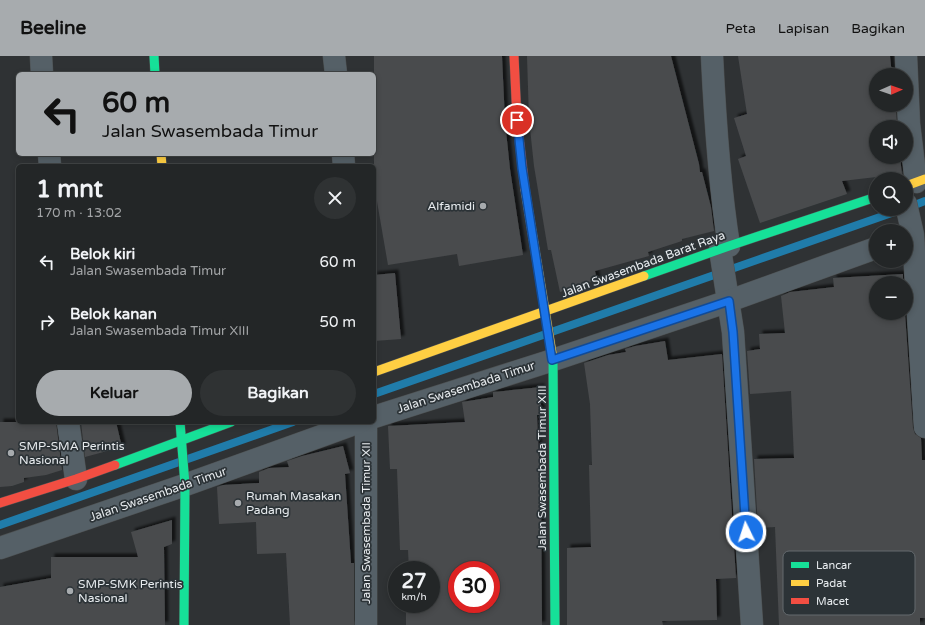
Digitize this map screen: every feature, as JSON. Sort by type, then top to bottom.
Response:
[{"type":"street","points":[[41,56],[42,72]]},
{"type":"street","points":[[154,56],[155,72]]},
{"type":"street","points":[[334,56],[336,72]]},
{"type":"street","name":"Jalan Swasembada Timur XIII","points":[[514,56],[517,120],[522,168],[552,355],[555,625]]},
{"type":"street","points":[[712,56],[715,112],[726,224],[724,251],[733,332],[752,625]]},
{"type":"street","points":[[906,56],[909,124],[916,182]]},
{"type":"street","name":"Jalan Swasembada Barat Raya","points":[[376,371],[546,316],[869,199]]},
{"type":"street","points":[[909,216],[914,234],[925,426]]},
{"type":"street","name":"Jalan Swasembada Timur","points":[[376,416],[552,355],[869,250]]},
{"type":"street","points":[[68,424],[76,478]]},
{"type":"street","points":[[180,424],[184,482],[184,625]]},
{"type":"street","points":[[0,503],[76,478],[225,424]]},
{"type":"street","name":"Jalan Swasembada Timur","points":[[0,548],[184,482],[354,424]]},
{"type":"street","name":"Jalan Swasembada Timur XII","points":[[366,424],[366,625]]},
{"type":"building","points":[[374,56],[502,56],[505,121],[510,169],[523,255],[459,266],[457,254],[388,265],[376,196],[376,164],[374,164],[374,156],[376,156],[376,72],[374,72]]},
{"type":"building","points":[[527,56],[671,56],[700,172],[702,172],[711,207],[714,231],[682,239],[682,241],[648,252],[649,256],[595,271],[597,280],[560,292],[551,250],[548,250],[534,166],[529,119]]},
{"type":"building","points":[[738,56],[890,56],[891,68],[869,68],[869,112],[896,112],[897,120],[869,120],[869,164],[901,164],[902,172],[869,172],[869,178],[842,181],[847,194],[760,223],[738,159],[746,156],[734,118],[747,114]]},
{"type":"building","points":[[395,273],[401,339],[376,341],[376,275]]},
{"type":"building","points":[[903,274],[903,276],[869,276],[869,320],[905,320],[913,428],[915,434],[921,438],[922,460],[925,460],[925,618],[920,618],[920,625],[779,625],[775,527],[758,528],[754,459],[794,458],[791,391],[750,394],[747,351],[760,349],[759,334],[785,333],[781,296],[790,292],[834,287],[833,278]]},
{"type":"building","points":[[665,341],[668,360],[722,354],[736,578],[716,579],[717,620],[662,621],[663,625],[567,625],[567,548],[591,547],[589,465],[592,465],[590,404],[584,363],[608,355],[626,352],[625,349],[635,346]]},
{"type":"building","points":[[541,387],[541,415],[537,415],[541,478],[542,625],[406,625],[406,613],[440,613],[440,561],[409,561],[408,550],[400,550],[397,469],[390,469],[388,426],[465,422],[462,402],[493,397],[493,392]]},
{"type":"building","points":[[0,422],[16,422],[16,424],[56,424],[62,470],[46,475],[24,478],[24,482],[12,486],[0,487]]},
{"type":"building","points":[[81,424],[116,424],[122,447],[85,457]]},
{"type":"building","points":[[343,446],[350,473],[345,474],[351,563],[354,563],[354,625],[290,625],[286,553],[257,554],[256,522],[219,524],[217,487],[223,485],[259,483],[259,472],[269,468],[289,467],[287,461]]},
{"type":"building","points":[[172,520],[172,544],[164,547],[165,625],[0,625],[0,587],[51,578],[51,557],[138,557],[131,532]]},
{"type":"waterway","points":[[913,206],[925,201]]},
{"type":"waterway","points":[[376,393],[883,216]]},
{"type":"waterway","points":[[0,525],[287,424]]},
{"type":"traffic: fast","points":[[154,56],[155,72]]},
{"type":"traffic: fast","points":[[644,276],[869,199]]},
{"type":"traffic: fast","points":[[553,359],[555,625]]},
{"type":"traffic: fast","points":[[180,424],[185,485],[184,625]]},
{"type":"traffic: fast","points":[[115,465],[226,424]]},
{"type":"traffic: slow","points":[[161,156],[162,164]]},
{"type":"traffic: slow","points":[[913,183],[925,179]]},
{"type":"traffic: slow","points":[[525,189],[553,359]]},
{"type":"traffic: slow","points":[[376,371],[644,276]]},
{"type":"traffic: jam","points":[[514,56],[517,120],[525,189]]},
{"type":"traffic: jam","points":[[0,503],[115,465]]},
{"type":"place","name":"Alfamidi","points":[[483,206]]},
{"type":"place","name":"SMP-SMA Perintis Nasional","points":[[11,453]]},
{"type":"place","name":"Rumah Masakan Padang","points":[[238,503]]},
{"type":"place","name":"SMP-SMK Perintis Nasional","points":[[70,591]]},
{"type":"route","points":[[517,120],[522,168],[552,360],[729,301],[733,332],[746,532]]}]
